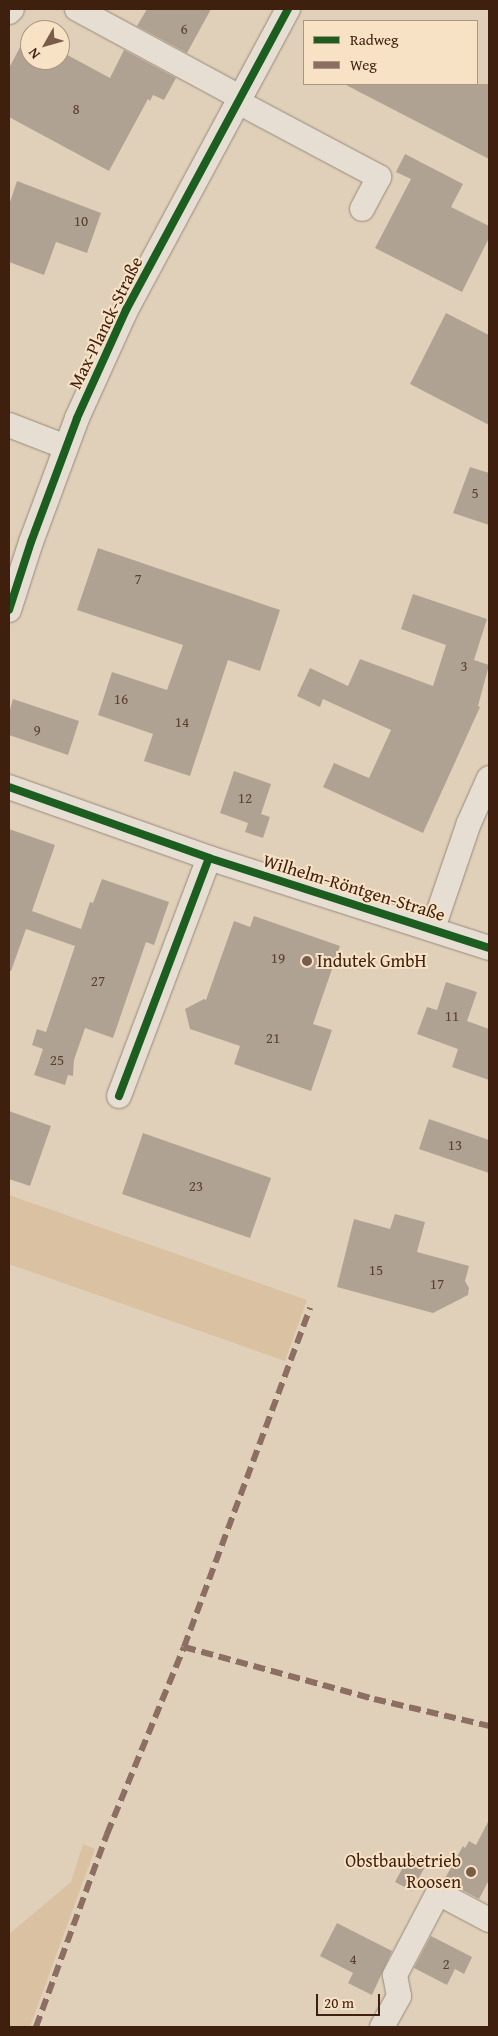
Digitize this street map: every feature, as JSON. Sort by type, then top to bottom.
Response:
[{"type":"street","points":[[9,12],[12,9]]},
{"type":"street","points":[[77,9],[379,177],[362,210]]},
{"type":"street","name":"Max-Planck-Straße","points":[[9,610],[77,418],[126,310],[288,9]]},
{"type":"street","points":[[9,425],[66,447]]},
{"type":"street","points":[[433,928],[469,823],[489,778]]},
{"type":"street","name":"Wilhelm-Röntgen-Straße","points":[[9,787],[209,858],[433,928],[489,948]]},
{"type":"street","points":[[119,1096],[209,858]]},
{"type":"street","points":[[382,2027],[399,1996],[395,1974],[438,1893],[489,1920]]},
{"type":"shaded area","points":[[9,1195],[307,1300],[285,1361],[9,1264]]},
{"type":"shaded area","points":[[83,1844],[95,1849],[30,2027],[11,2027],[9,2025],[9,1934],[71,1882]]},
{"type":"building","points":[[147,9],[211,9],[187,53],[137,26]]},
{"type":"building","points":[[20,47],[20,70],[70,70],[70,56],[110,78],[124,50],[176,78],[164,100],[153,95],[150,101],[148,99],[109,171],[9,117],[9,68]]},
{"type":"building","points":[[489,84],[489,159],[346,85]]},
{"type":"building","points":[[405,154],[463,184],[451,207],[489,226],[489,238],[462,292],[375,248],[411,179],[396,172]]},
{"type":"building","points":[[17,181],[101,213],[87,253],[56,242],[44,275],[9,262],[9,205]]},
{"type":"building","points":[[446,313],[489,335],[489,425],[410,384]]},
{"type":"building","points":[[470,467],[489,473],[489,525],[453,513]]},
{"type":"building","points":[[98,548],[280,610],[260,671],[228,660],[190,776],[144,761],[153,734],[98,715],[112,672],[167,690],[183,645],[77,610]]},
{"type":"building","points":[[413,594],[487,619],[474,660],[489,665],[478,706],[480,707],[423,833],[323,787],[334,763],[369,778],[391,730],[323,699],[320,707],[297,696],[310,668],[348,686],[360,659],[433,686],[446,645],[401,629]]},
{"type":"building","points":[[13,699],[79,721],[68,755],[9,735],[9,713]]},
{"type":"building","points":[[234,771],[271,784],[261,814],[270,817],[263,838],[245,832],[248,823],[220,813]]},
{"type":"building","points":[[9,829],[55,845],[32,911],[81,929],[90,902],[93,903],[102,879],[169,902],[154,945],[146,942],[113,1038],[85,1028],[74,1060],[73,1076],[68,1075],[65,1085],[34,1075],[43,1049],[32,1045],[37,1029],[46,1032],[75,946],[26,929],[11,971],[9,971]]},
{"type":"building","points":[[254,916],[340,946],[313,1024],[332,1030],[311,1091],[234,1064],[240,1046],[190,1029],[185,1009],[204,999],[206,1000],[234,921],[250,927]]},
{"type":"building","points":[[446,982],[477,992],[467,1021],[489,1029],[489,1080],[452,1067],[458,1049],[417,1034],[427,1007],[437,1010]]},
{"type":"building","points":[[9,1111],[51,1126],[30,1186],[9,1179]]},
{"type":"building","points":[[429,1119],[489,1140],[489,1173],[419,1149]]},
{"type":"building","points":[[143,1133],[271,1178],[250,1238],[122,1194]]},
{"type":"building","points":[[395,1214],[425,1222],[417,1252],[469,1266],[465,1281],[469,1288],[468,1295],[433,1313],[337,1287],[354,1219],[390,1229]]},
{"type":"building","points":[[489,1820],[489,1880],[479,1899],[444,1880],[463,1846],[465,1848],[469,1841],[476,1845]]},
{"type":"building","points":[[410,1854],[427,1863],[412,1891],[395,1882]]},
{"type":"building","points":[[337,1923],[392,1951],[372,1995],[348,1983],[353,1973],[320,1956]]},
{"type":"building","points":[[431,1936],[472,1957],[464,1974],[455,1969],[447,1985],[414,1968]]},
{"type":"marked path","points":[[184,1647],[310,1308]]},
{"type":"marked path","points":[[36,2027],[107,1834],[184,1647],[374,1699],[489,1726]]},
{"type":"cycle path","points":[[9,610],[31,542],[77,418],[126,310],[288,9]]},
{"type":"cycle path","points":[[9,787],[209,858],[489,948]]},
{"type":"cycle path","points":[[119,1096],[209,858]]},
{"type":"place","name":"Indutek GmbH","points":[[307,961]]},
{"type":"place","name":"Obstbaubetrieb Roosen","points":[[471,1872]]}]
